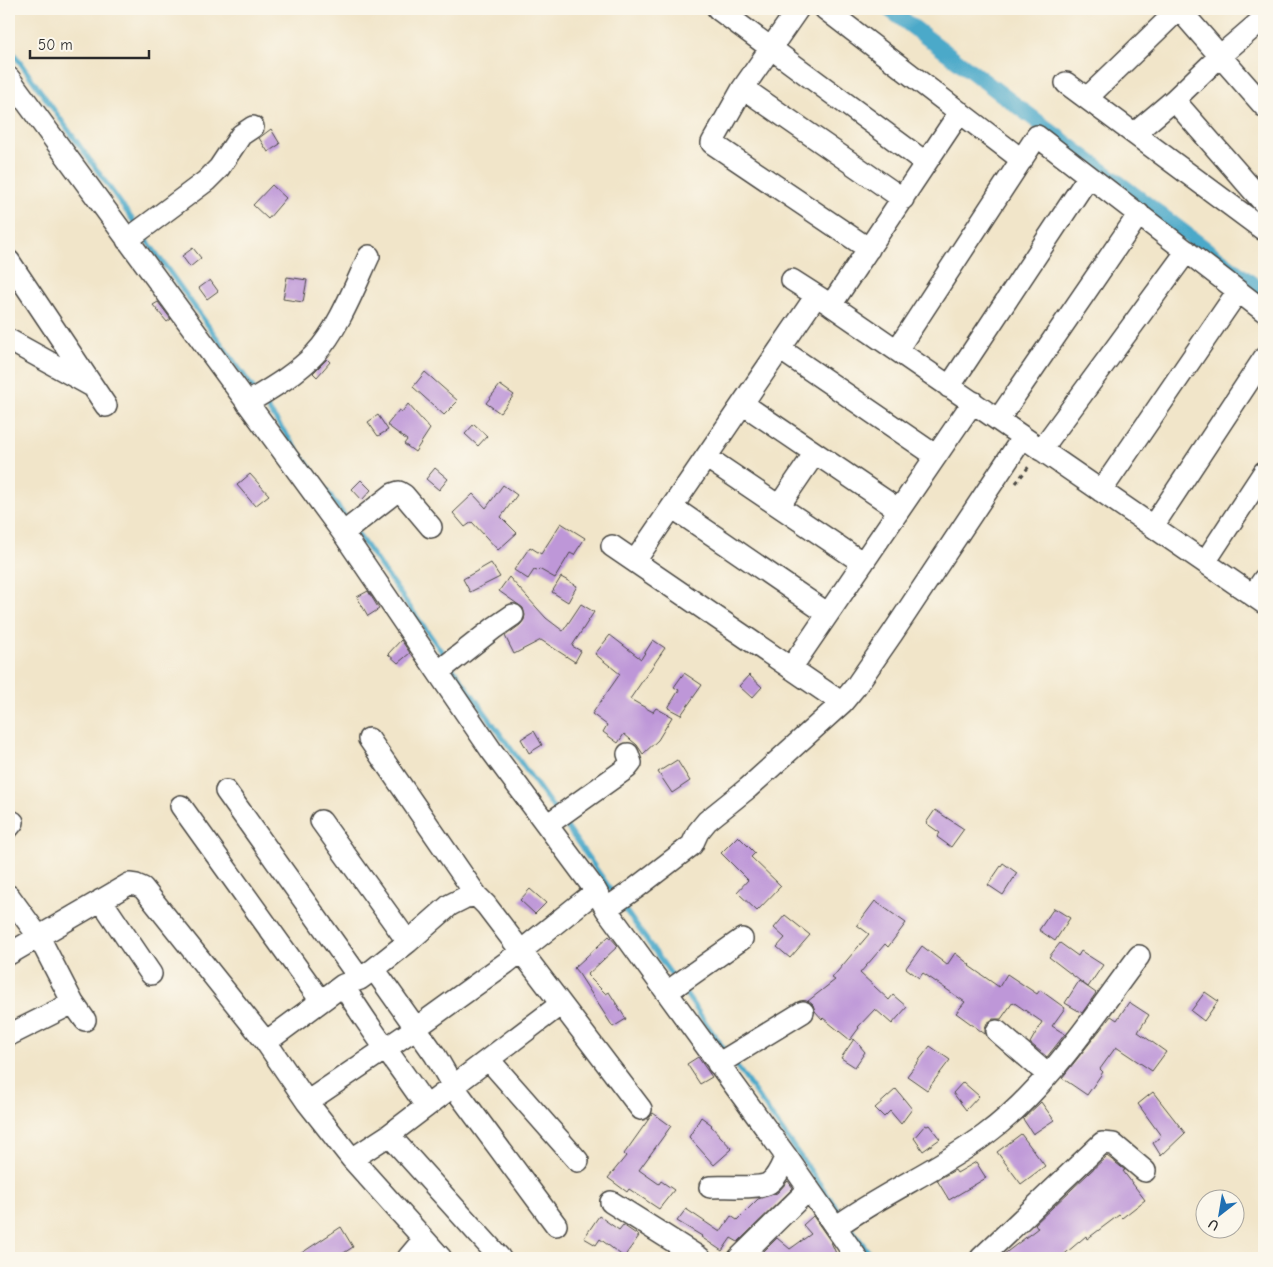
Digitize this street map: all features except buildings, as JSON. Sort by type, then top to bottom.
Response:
[{"type":"street","points":[[718,9],[926,163]]},
{"type":"street","points":[[798,9],[743,88],[712,143],[869,249]]},
{"type":"street","points":[[825,9],[1022,160]]},
{"type":"street","points":[[1087,98],[1179,9],[1264,106]]},
{"type":"street","points":[[1135,133],[1264,18]]},
{"type":"street","points":[[9,78],[136,233],[251,401],[446,666],[491,750],[557,818],[605,901],[677,985],[728,1057],[786,1156],[809,1189],[845,1221],[857,1258]]},
{"type":"street","points":[[1066,83],[1264,230]]},
{"type":"street","points":[[743,88],[903,199]]},
{"type":"street","points":[[1174,100],[1264,203]]},
{"type":"street","points":[[635,561],[780,349],[869,249],[960,112]]},
{"type":"street","points":[[136,233],[206,181],[219,168],[241,135],[253,127]]},
{"type":"street","points":[[896,350],[1038,136],[1264,311]]},
{"type":"street","points":[[949,387],[1089,176]]},
{"type":"street","points":[[998,420],[1139,214]]},
{"type":"street","points":[[1041,450],[1187,251]]},
{"type":"street","points":[[251,401],[275,386],[315,354],[329,336],[369,256]]},
{"type":"street","points":[[9,261],[106,406]]},
{"type":"street","points":[[792,280],[1205,562],[1260,592]]},
{"type":"street","points":[[1101,491],[1238,291]]},
{"type":"street","points":[[9,340],[92,386]]},
{"type":"street","points":[[780,349],[936,456]]},
{"type":"street","points":[[1153,526],[1264,358]]},
{"type":"street","points":[[791,668],[973,402]]},
{"type":"street","points":[[742,404],[899,510]]},
{"type":"street","points":[[307,1102],[416,1028],[521,951],[605,901],[636,888],[692,845],[698,832],[707,821],[748,788],[842,703],[856,686],[1022,437]]},
{"type":"street","points":[[779,506],[815,453]]},
{"type":"street","points":[[706,457],[863,563]]},
{"type":"street","points":[[1205,562],[1264,472]]},
{"type":"street","points":[[347,530],[393,494],[399,492],[404,495],[431,527]]},
{"type":"street","points":[[672,507],[828,614]]},
{"type":"street","points":[[612,546],[842,703]]},
{"type":"street","points":[[446,666],[513,615]]},
{"type":"street","points":[[369,738],[477,896],[486,904],[641,1109]]},
{"type":"street","points":[[557,818],[627,768],[631,763],[628,754]]},
{"type":"street","points":[[226,791],[359,978],[416,1028],[453,1086],[556,1225]]},
{"type":"street","points":[[181,806],[321,1001]]},
{"type":"street","points":[[321,821],[408,942]]},
{"type":"street","points":[[9,954],[129,884],[143,888],[266,1042],[307,1102],[352,1160],[441,1258]]},
{"type":"street","points":[[266,1042],[321,1001],[359,978],[408,942],[450,905],[466,897],[477,896]]},
{"type":"street","points":[[101,900],[151,974]]},
{"type":"street","points":[[11,905],[39,937],[73,1003],[85,1020]]},
{"type":"street","points":[[677,985],[742,939]]},
{"type":"street","points":[[845,1221],[986,1135],[1019,1106],[1048,1075],[1139,956]]},
{"type":"street","points":[[359,978],[358,1010],[426,1106]]},
{"type":"street","points":[[9,1035],[73,1003]]},
{"type":"street","points":[[352,1160],[389,1135],[561,1004]]},
{"type":"street","points":[[728,1057],[803,1012]]},
{"type":"street","points":[[996,1031],[1048,1075]]},
{"type":"street","points":[[489,1060],[578,1161]]},
{"type":"street","points":[[389,1135],[500,1258]]},
{"type":"street","points":[[981,1258],[1102,1143],[1113,1144],[1145,1171]]},
{"type":"street","points":[[710,1186],[760,1186],[770,1183],[786,1156]]},
{"type":"street","points":[[739,1258],[809,1189]]},
{"type":"street","points":[[612,1202],[700,1258]]},
{"type":"street","points":[[408,1258],[424,1239]]},
{"type":"waterway","points":[[889,9],[1264,293]]},
{"type":"waterway","points":[[9,47],[137,226]]},
{"type":"waterway","points":[[143,235],[256,392]]},
{"type":"waterway","points":[[261,399],[349,522]]},
{"type":"waterway","points":[[354,529],[447,659]]},
{"type":"waterway","points":[[453,668],[557,813]]},
{"type":"waterway","points":[[562,820],[616,897]]},
{"type":"waterway","points":[[621,904],[676,981]]},
{"type":"waterway","points":[[681,987],[726,1052]]},
{"type":"waterway","points":[[733,1061],[843,1217]]},
{"type":"waterway","points":[[848,1224],[873,1258]]}]
